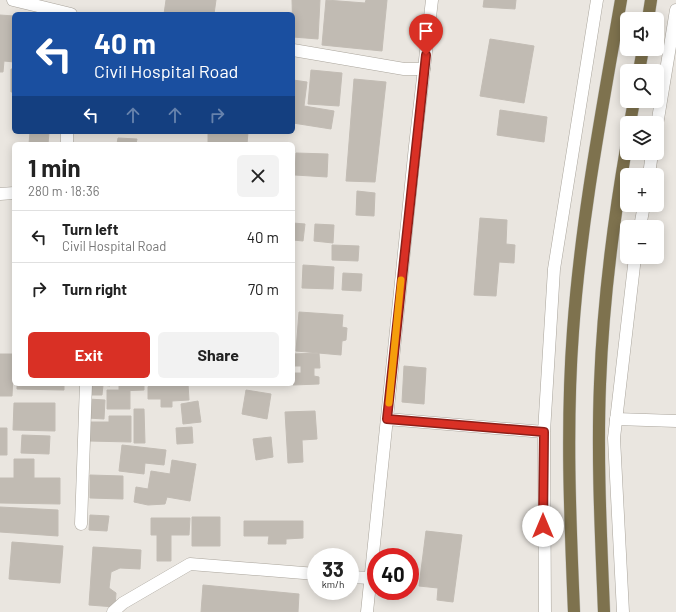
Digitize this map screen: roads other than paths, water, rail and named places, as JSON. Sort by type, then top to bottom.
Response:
[{"type":"highway","points":[[574,612],[569,475],[573,330],[584,226],[621,0]]},
{"type":"highway","points":[[649,12],[651,0]]},
{"type":"highway","points":[[604,612],[599,482],[600,384],[607,281],[625,160]]},
{"type":"street","points":[[13,0],[66,10]]},
{"type":"street","points":[[374,548],[432,0]]},
{"type":"street","points":[[545,612],[544,432],[554,270],[597,0]]},
{"type":"street","points":[[658,116],[676,10]]},
{"type":"street","points":[[295,50],[404,69],[424,69]]},
{"type":"street","points":[[0,194],[12,193]]},
{"type":"street","points":[[623,612],[614,438],[634,264]]},
{"type":"street","points":[[81,524],[86,386]]},
{"type":"street","points":[[387,419],[544,432]]},
{"type":"street","points":[[616,419],[676,421]]},
{"type":"street","points":[[114,612],[123,602],[190,564],[307,573]]},
{"type":"street","points":[[367,612],[368,600]]}]
